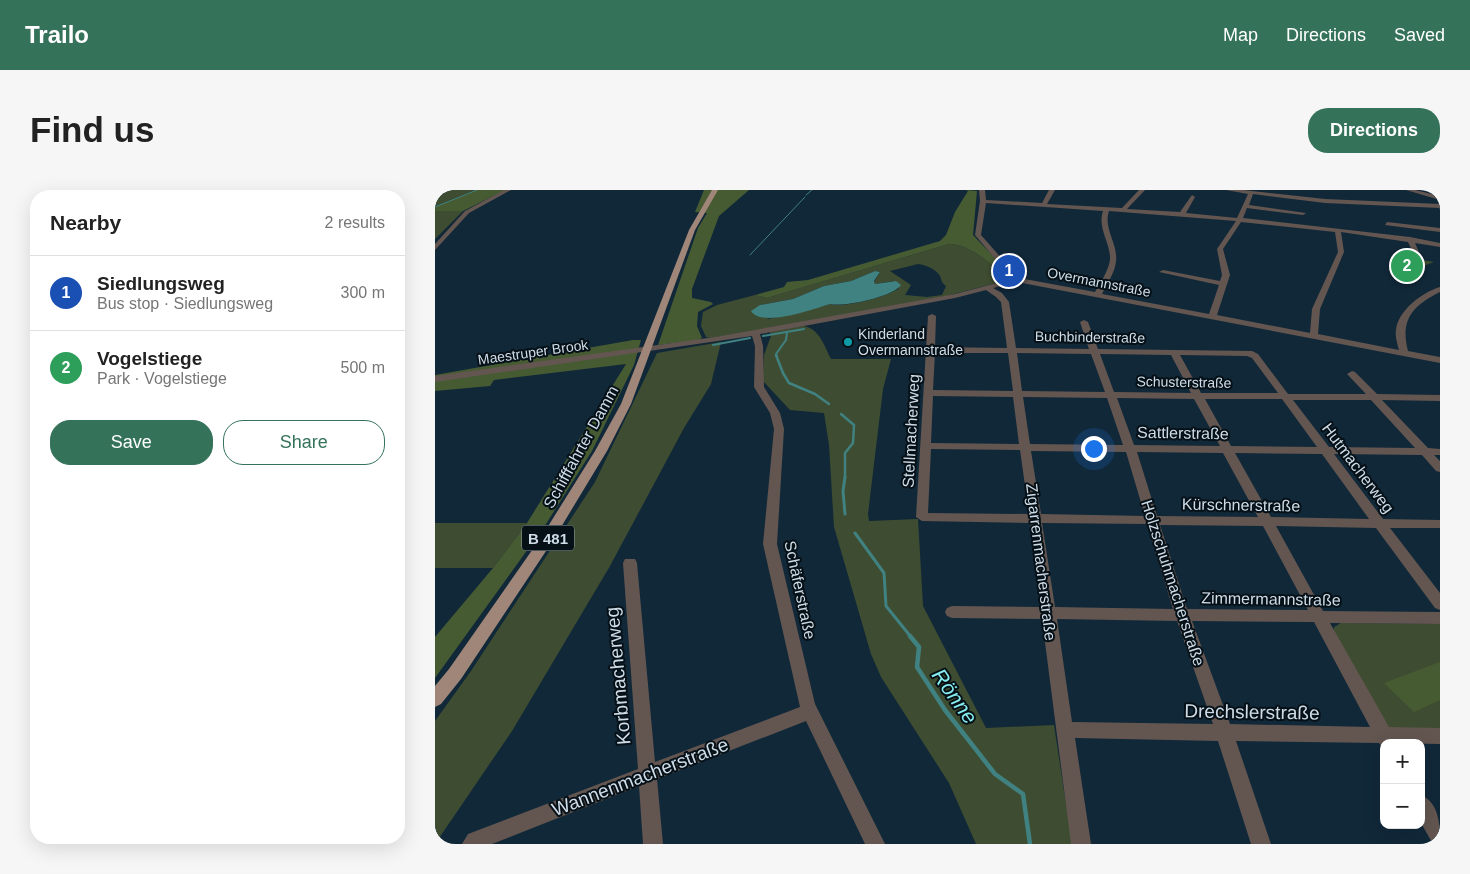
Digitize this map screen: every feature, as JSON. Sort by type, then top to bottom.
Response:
[{"type":"main road","name":"Schifffahrter Damm","points":[[435,699],[455,674],[547,539],[601,451],[626,404],[692,230],[715,190]]},
{"type":"street","points":[[435,248],[467,212],[508,190]]},
{"type":"street","points":[[982,190],[983,201],[978,235],[1017,280]]},
{"type":"street","points":[[1044,204],[1052,190]]},
{"type":"street","points":[[1124,209],[1142,190]]},
{"type":"street","points":[[1229,190],[1325,201],[1440,206]]},
{"type":"street","points":[[1409,190],[1440,198]]},
{"type":"street","points":[[1212,317],[1226,275],[1220,249],[1236,227],[1251,193]]},
{"type":"street","points":[[1182,214],[1192,197]]},
{"type":"street","points":[[983,201],[1124,209],[1239,219],[1338,230],[1440,245]]},
{"type":"street","points":[[1244,206],[1303,213]]},
{"type":"street","points":[[1097,296],[1114,258],[1103,221],[1107,208]]},
{"type":"street","points":[[1387,224],[1440,230]]},
{"type":"street","points":[[1315,336],[1316,309],[1341,252],[1338,230]]},
{"type":"street","points":[[1410,240],[1419,259]]},
{"type":"street","points":[[1163,272],[1223,284]]},
{"type":"street","name":"Overmannstraße","points":[[634,352],[755,333],[987,288],[1017,280],[1440,360]]},
{"type":"street","name":"Zigarrenmacherstraße","points":[[987,288],[999,295],[1005,302],[1027,447],[1047,613],[1081,844]]},
{"type":"street","points":[[1404,353],[1399,328],[1403,320],[1418,302],[1428,294],[1440,289]]},
{"type":"street","name":"Stellmacherweg","points":[[922,517],[932,316]]},
{"type":"street","name":"Holzschuhmacherstraße","points":[[1084,322],[1130,448],[1182,615],[1224,732],[1261,844]]},
{"type":"street","name":"Schäferstraße","points":[[755,333],[759,346],[759,387],[775,413],[779,429],[770,544],[810,711],[875,844]]},
{"type":"street","name":"Buchbinderstraße","points":[[931,350],[1249,353]]},
{"type":"street","name":"Maestruper Brook","points":[[435,379],[634,352]]},
{"type":"street","points":[[1174,352],[1386,739]]},
{"type":"street","name":"Hutmacherweg","points":[[1249,353],[1255,356],[1440,604]]},
{"type":"street","points":[[1352,374],[1440,468]]},
{"type":"street","name":"Schusterstraße","points":[[928,393],[1440,398]]},
{"type":"street","name":"Sattlerstraße","points":[[925,446],[1440,452]]},
{"type":"street","name":"Kürschnerstraße","points":[[922,517],[1440,524]]},
{"type":"street","name":"Korbmacherweg","points":[[629,563],[653,844]]},
{"type":"street","name":"Zimmermannstraße","points":[[952,612],[1440,618]]},
{"type":"street","name":"Wannenmacherstraße","points":[[471,844],[810,711]]},
{"type":"street","name":"Drechslerstraße","points":[[1064,730],[1224,732],[1386,739],[1440,736]]},
{"type":"street","points":[[1425,811],[1440,838]]},
{"type":"shaded area","points":[[435,190],[475,190],[435,206]]},
{"type":"shaded area","points":[[475,190],[505,190],[463,211],[435,211],[435,206]]},
{"type":"shaded area","points":[[704,190],[749,190],[719,216],[692,289],[692,298],[713,304],[698,312],[697,326],[702,338],[658,345],[698,228],[707,213],[695,212]]},
{"type":"shaded area","points":[[966,190],[977,191],[973,235],[1015,279],[1008,280],[973,251],[949,244],[767,298],[755,295],[784,287],[787,282],[808,280],[940,241],[946,235],[955,212],[968,191]]},
{"type":"shaded area","points":[[435,211],[463,211],[435,239]]},
{"type":"shaded area","points":[[949,244],[973,251],[1008,280],[946,296],[711,338],[706,337],[701,326],[703,312],[717,305],[755,295],[767,298]],"holes":[[[918,264],[931,268],[940,276],[946,286],[942,295],[927,297],[905,295],[911,285],[890,271]],[[875,271],[880,272],[874,282],[875,284],[894,281],[899,288],[866,301],[837,305],[830,304],[768,319],[760,305],[793,299],[824,286],[851,281]]]},
{"type":"shaded area","points":[[1399,256],[1434,262],[1405,273],[1388,270]]},
{"type":"shaded area","points":[[875,271],[880,272],[874,281],[875,284],[896,281],[901,285],[879,297],[846,304],[830,304],[788,316],[765,318],[757,316],[751,311],[760,305],[793,299],[824,286],[851,281]]},
{"type":"shaded area","points":[[803,326],[809,327],[817,334],[831,359],[891,359],[883,389],[868,514],[869,521],[918,519],[923,606],[986,728],[1054,725],[1072,844],[976,844],[949,783],[881,677],[871,654],[834,527],[829,445],[824,413],[790,410],[763,381],[764,355],[771,336],[770,332]]},
{"type":"shaded area","points":[[641,340],[634,365],[592,451],[546,524],[435,678],[435,637],[493,568],[527,523],[626,364],[494,380],[490,386],[435,391],[435,375]]},
{"type":"shaded area","points":[[721,342],[711,384],[684,428],[610,566],[512,731],[435,844],[435,721],[471,671],[595,482],[657,353]]},
{"type":"shaded area","points":[[435,523],[527,523],[493,568],[435,568]]},
{"type":"shaded area","points":[[1341,623],[1440,624],[1440,731],[1394,730],[1387,727],[1334,635],[1334,627]]},
{"type":"shaded area","points":[[1440,662],[1440,700],[1414,712],[1384,683]]},
{"type":"waterway","points":[[435,207],[477,190]]},
{"type":"waterway","points":[[806,195],[812,190]]},
{"type":"waterway","points":[[750,255],[805,197]]},
{"type":"waterway","name":"Rönne","points":[[763,336],[804,329]]},
{"type":"waterway","name":"Rönne","points":[[777,356],[776,354],[786,340],[787,333]]},
{"type":"waterway","name":"Rönne","points":[[713,345],[750,338]]},
{"type":"waterway","name":"Rönne","points":[[776,355],[789,383],[815,394],[829,404]]},
{"type":"waterway","name":"Rönne","points":[[841,414],[854,425],[853,443],[845,453],[845,477]]},
{"type":"waterway","name":"Rönne","points":[[845,477],[843,491],[845,514]]},
{"type":"waterway","name":"Rönne","points":[[855,533],[884,573],[886,606],[911,637]]},
{"type":"waterway","name":"Rönne","points":[[910,636],[919,647],[917,667],[945,710],[995,774],[1023,794],[1030,844]]},
{"type":"place","name":"Vogelstiege","points":[[1407,266]]},
{"type":"place","name":"Siedlungsweg","points":[[1009,271]]},
{"type":"place","name":"Kinderland Overmannstraße","points":[[848,342]]}]
